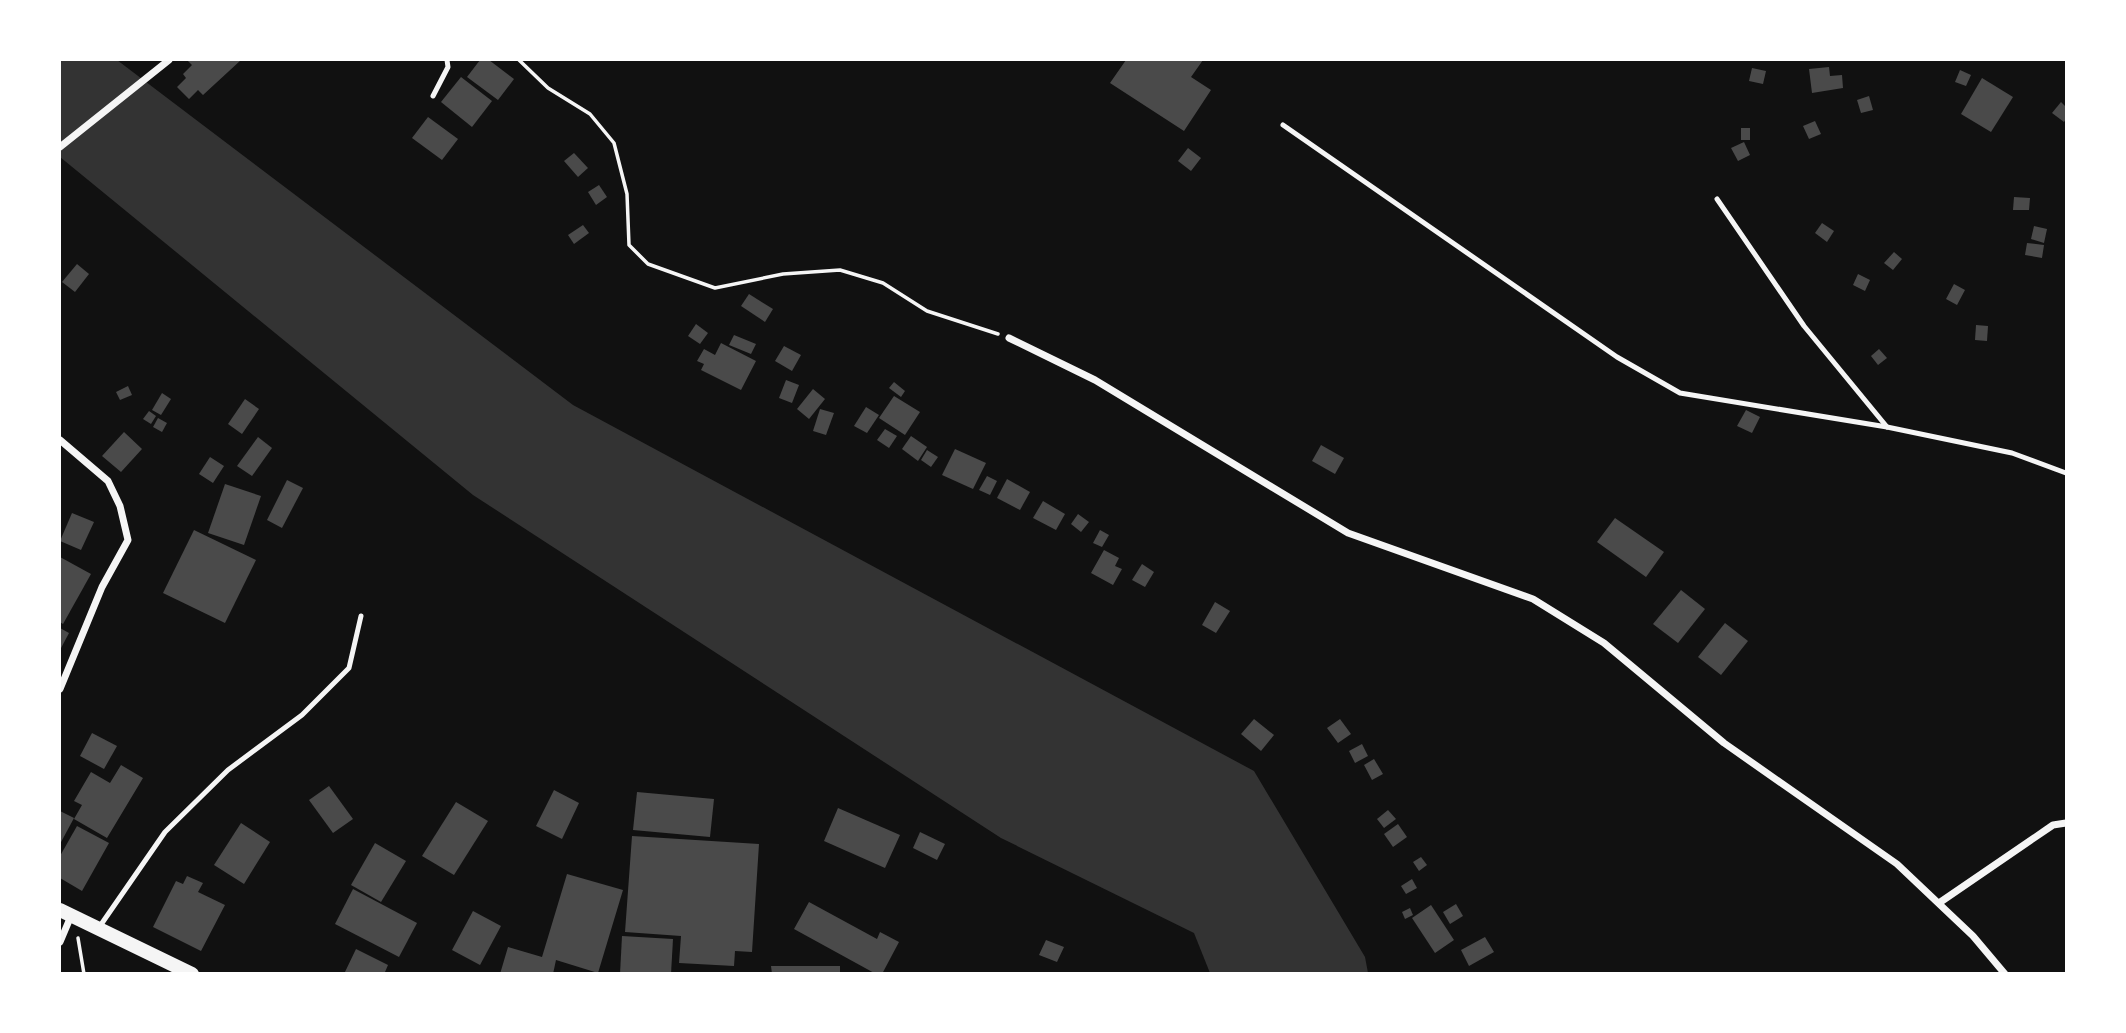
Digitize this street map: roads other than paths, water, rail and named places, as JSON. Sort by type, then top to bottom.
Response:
[{"type":"main road","points":[[69,915],[192,974]]},
{"type":"street","points":[[60,147],[169,60]]},
{"type":"street","points":[[1009,338],[1095,380],[1348,533],[1533,599],[1604,643],[1724,743],[1897,864],[1973,936],[2005,974]]},
{"type":"street","points":[[60,440],[108,481],[120,506],[128,540],[102,587],[60,690]]},
{"type":"street","points":[[1939,903],[2053,825],[2067,823]]},
{"type":"street","points":[[60,942],[69,915]]},
{"type":"lane","points":[[433,96],[448,67],[447,60]]},
{"type":"lane","points":[[1283,125],[1617,357],[1680,393],[1887,427],[2012,453],[2067,472]]},
{"type":"lane","points":[[1717,200],[1804,326],[1887,427]]},
{"type":"lane","points":[[98,928],[165,832],[228,770],[302,715],[349,668],[361,616]]}]
